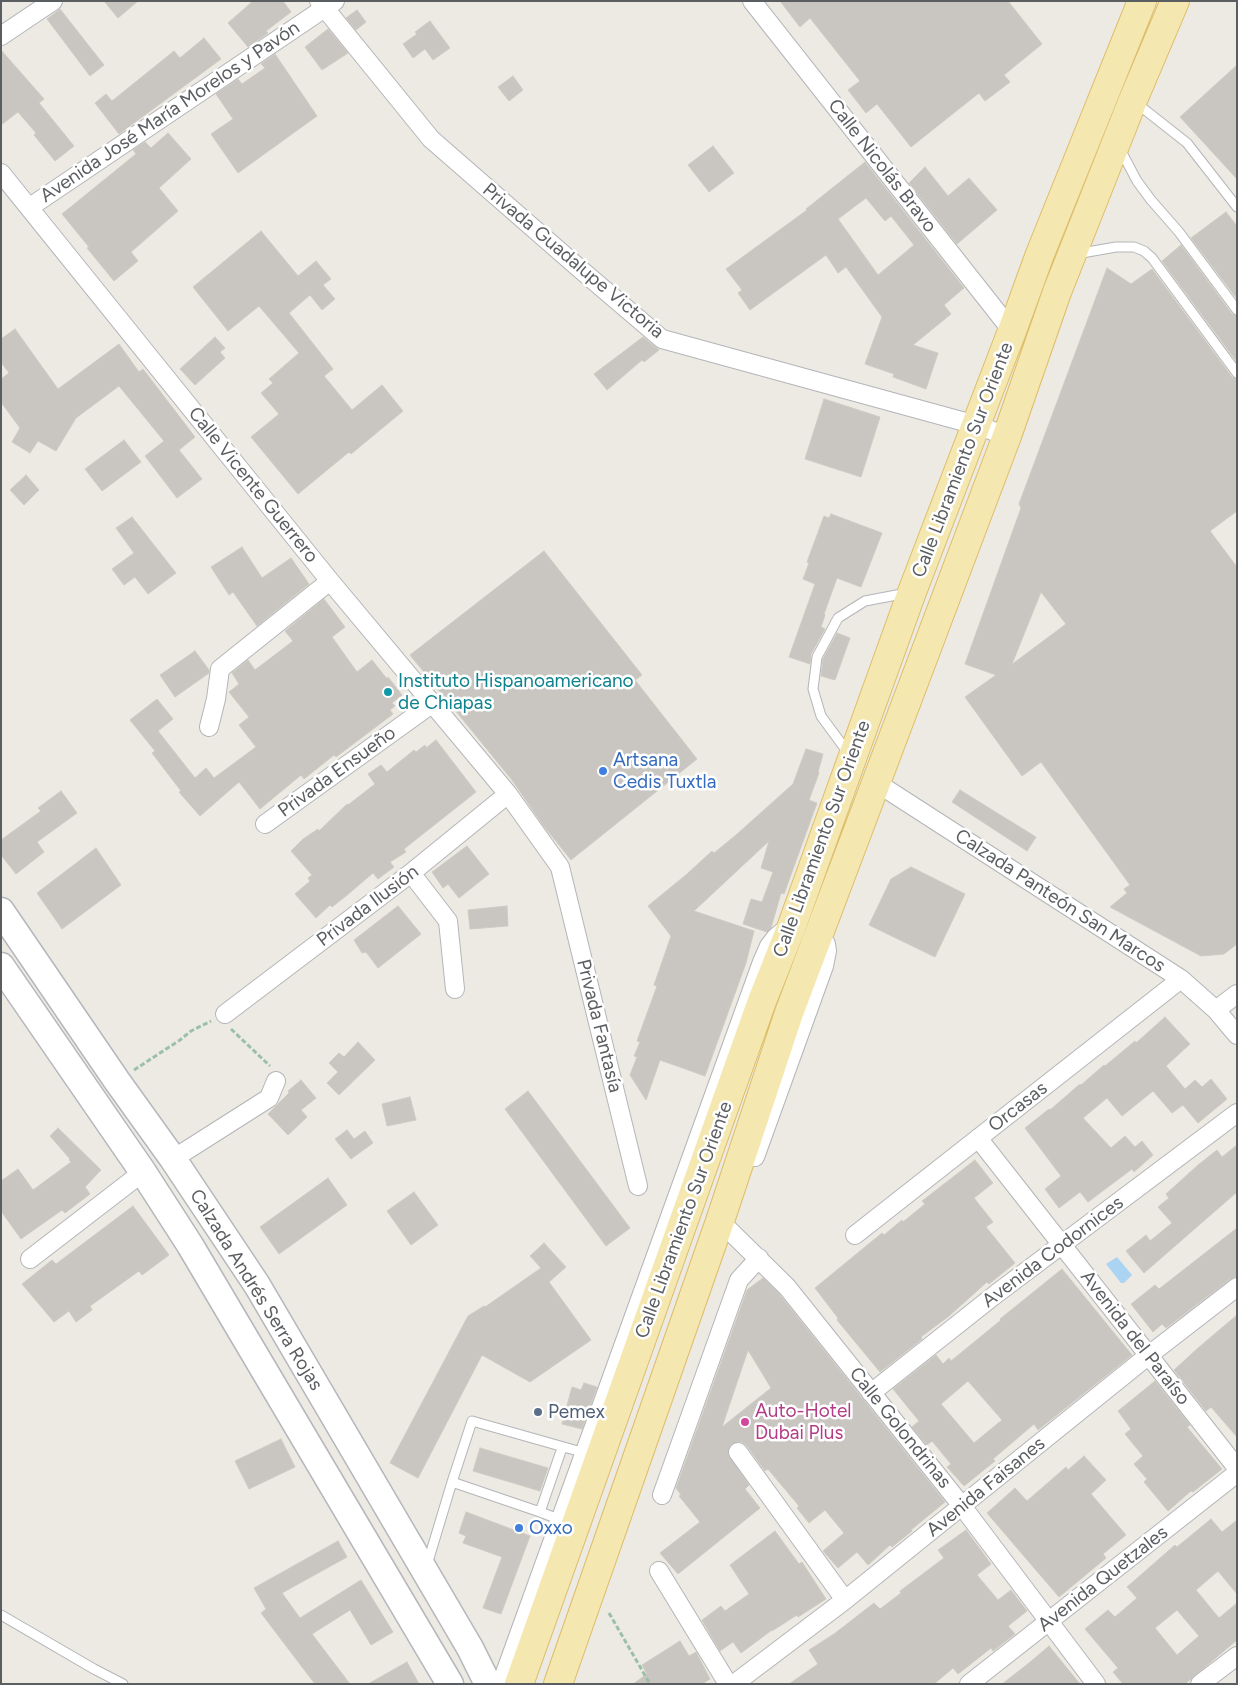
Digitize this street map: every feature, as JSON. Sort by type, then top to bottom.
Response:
[{"type":"main road","name":"Calle Libramiento Sur Oriente","points":[[519,1684],[762,1001],[791,928],[912,592],[1040,254],[1142,1]]},
{"type":"main road","name":"Calle Libramiento Sur Oriente","points":[[558,1684],[717,1230],[789,1014],[1006,436],[1057,292],[1133,100],[1175,1]]},
{"type":"main road","name":"Calzada Andrés Serra Rojas","points":[[1,911],[117,1081],[174,1159],[257,1286],[470,1648],[488,1684]]},
{"type":"main road","name":"Calzada Andrés Serra Rojas","points":[[1,966],[143,1172],[190,1245],[450,1684]]},
{"type":"main road","points":[[190,1245],[219,1228]]},
{"type":"street","points":[[1,36],[52,1]]},
{"type":"street","name":"Calle Nicolás Bravo","points":[[752,1],[1012,331]]},
{"type":"street","name":"Avenida José María Morelos y Pavón","points":[[30,207],[326,4]]},
{"type":"street","name":"Privada Guadalupe Victoria","points":[[326,4],[430,139],[662,339],[976,425],[1006,436]]},
{"type":"street","name":"Calle Vicente Guerrero","points":[[1,173],[330,581],[508,794],[560,867]]},
{"type":"street","points":[[209,727],[216,699],[220,669],[330,581]]},
{"type":"street","name":"Privada Ensueño","points":[[265,824],[433,702]]},
{"type":"street","name":"Calzada Panteón San Marcos","points":[[877,783],[1181,979],[1216,1010],[1237,1035]]},
{"type":"street","name":"Privada Ilusión","points":[[225,1014],[411,873],[508,794]]},
{"type":"street","name":"Privada Fantasía","points":[[560,867],[638,1186]]},
{"type":"street","points":[[411,873],[448,921],[455,989]]},
{"type":"street","points":[[501,1684],[762,962],[769,946],[776,937],[784,930],[791,928]]},
{"type":"street","points":[[570,1684],[729,1230],[824,966],[827,951],[826,944],[818,935]]},
{"type":"street","name":"Orcasas","points":[[855,1235],[1181,979]]},
{"type":"street","points":[[1216,1010],[1237,994]]},
{"type":"street","points":[[174,1159],[269,1098],[276,1081]]},
{"type":"street","name":"Avenida Codornices","points":[[871,1393],[996,1294],[1237,1113]]},
{"type":"street","name":"Avenida del Paraíso","points":[[978,1138],[1237,1468]]},
{"type":"street","points":[[30,1259],[143,1172]]},
{"type":"street","name":"Calle Golondrinas","points":[[729,1230],[787,1286],[962,1506],[1096,1684]]},
{"type":"street","points":[[662,1495],[739,1280],[759,1258]]},
{"type":"street","name":"Avenida Faisanes","points":[[734,1684],[845,1600],[1149,1355],[1237,1287]]},
{"type":"street","points":[[738,1452],[845,1600]]},
{"type":"street","name":"Avenida Quetzales","points":[[969,1684],[1237,1473]]},
{"type":"street","points":[[658,1571],[728,1684]]},
{"type":"street","points":[[1200,1684],[1237,1656]]},
{"type":"lane","points":[[1133,100],[1187,143],[1237,207]]},
{"type":"lane","points":[[1117,143],[1146,194],[1179,232],[1237,310]]},
{"type":"lane","points":[[1073,254],[1116,247],[1134,247],[1144,251],[1152,258],[1237,373]]},
{"type":"lane","points":[[851,758],[821,716],[814,689],[817,657],[838,618],[865,601],[912,592]]},
{"type":"lane","points":[[425,1572],[472,1421],[585,1453]]},
{"type":"lane","points":[[540,1512],[562,1448]]},
{"type":"lane","points":[[452,1482],[561,1520]]},
{"type":"lane","points":[[1,1614],[123,1684]]},
{"type":"path","points":[[117,1081],[191,1031],[225,1014],[232,1031],[271,1067],[276,1081]]},
{"type":"path","points":[[609,1613],[650,1684]]},
{"type":"water","points":[[1117,1257],[1132,1275],[1124,1283],[1121,1283],[1106,1264]]},
{"type":"building","points":[[104,1],[138,1],[118,18]]},
{"type":"building","points":[[253,1],[283,1],[291,12],[266,31],[268,33],[248,47],[228,23]]},
{"type":"building","points":[[780,1],[1008,1],[1042,44],[1004,75],[1010,82],[985,101],[979,93],[911,147],[877,104],[866,113],[848,90],[860,81],[810,18],[800,27]]},
{"type":"building","points":[[60,9],[104,65],[90,76],[47,19]]},
{"type":"building","points":[[357,10],[366,22],[356,30],[346,18]]},
{"type":"building","points":[[430,21],[450,48],[433,60],[425,49],[413,58],[403,44]]},
{"type":"building","points":[[328,29],[348,53],[322,70],[305,47]]},
{"type":"building","points":[[204,38],[221,59],[119,134],[95,103],[106,94],[112,101],[174,51],[180,58]]},
{"type":"building","points":[[1,50],[44,99],[39,103],[74,146],[55,161],[34,135],[36,133],[18,112],[1,125]]},
{"type":"building","points":[[275,54],[317,116],[238,173],[211,134],[233,119],[216,94],[238,79],[242,84],[265,68],[261,64]]},
{"type":"building","points":[[1237,65],[1237,179],[1180,117]]},
{"type":"building","points":[[513,76],[523,90],[509,101],[498,87]]},
{"type":"building","points":[[168,133],[191,159],[159,188],[178,211],[131,252],[138,261],[114,281],[62,214],[136,154],[133,150],[145,142],[151,148]]},
{"type":"building","points":[[713,146],[734,173],[709,192],[688,165]]},
{"type":"building","points":[[865,162],[964,288],[944,305],[951,314],[913,345],[938,353],[926,389],[893,377],[894,374],[865,364],[882,317],[846,267],[838,273],[826,255],[750,310],[738,293],[742,290],[726,269]],"holes":[[[866,198],[885,221],[891,216],[914,245],[878,275],[838,219]]]},
{"type":"building","points":[[925,167],[948,196],[969,178],[997,210],[957,244],[909,183]]},
{"type":"building","points":[[1226,212],[1237,226],[1237,299],[1191,238]]},
{"type":"building","points":[[261,231],[298,276],[316,261],[331,279],[323,285],[335,299],[322,310],[310,295],[289,313],[333,369],[324,376],[352,410],[382,385],[403,411],[298,494],[251,437],[279,414],[261,393],[273,383],[269,379],[299,353],[259,306],[228,331],[193,287]]},
{"type":"building","points":[[1181,245],[1232,314],[1237,316],[1237,362],[1162,261]]},
{"type":"building","points":[[1107,268],[1131,284],[1152,269],[1232,377],[1237,379],[1237,511],[1210,531],[1237,567],[1237,944],[1224,954],[1201,956],[1110,907],[1127,893],[1124,889],[1130,885],[1041,762],[1022,776],[965,697],[996,675],[965,664],[1021,508],[1019,504]],"holes":[[[1041,592],[1066,624],[1011,665]]]},
{"type":"building","points":[[15,329],[58,389],[119,344],[139,372],[143,369],[195,437],[179,450],[202,479],[177,498],[145,456],[164,441],[119,386],[76,418],[56,451],[38,441],[30,453],[12,442],[20,428],[1,402],[1,379],[9,373],[1,362],[1,339]]},
{"type":"building","points":[[215,337],[225,348],[220,352],[225,358],[195,385],[180,369]]},
{"type":"building","points":[[643,337],[659,350],[644,362],[642,360],[607,390],[594,374]]},
{"type":"building","points":[[824,399],[880,417],[861,477],[805,459]]},
{"type":"building","points":[[124,440],[141,462],[102,491],[85,469]]},
{"type":"building","points":[[26,475],[39,490],[24,505],[10,490]]},
{"type":"building","points":[[831,514],[882,533],[861,587],[837,578],[824,614],[821,627],[825,629],[811,654],[810,664],[789,657],[815,584],[803,579],[809,563],[807,562],[824,516],[829,518]]},
{"type":"building","points":[[132,517],[176,573],[148,594],[135,577],[124,585],[112,569],[134,553],[116,528]]},
{"type":"building","points":[[242,547],[262,578],[291,558],[309,584],[257,626],[233,592],[229,595],[211,567]]},
{"type":"building","points":[[544,551],[642,675],[635,680],[697,759],[571,860],[543,825],[512,780],[410,655]]},
{"type":"building","points":[[324,599],[345,627],[332,637],[357,672],[372,660],[402,695],[392,703],[395,706],[390,710],[393,714],[336,757],[334,755],[304,779],[301,775],[260,809],[239,782],[200,816],[179,792],[181,791],[152,753],[155,751],[130,720],[157,699],[173,719],[158,731],[195,778],[206,768],[214,778],[256,747],[239,725],[249,717],[229,692],[239,684],[232,673],[248,660],[255,670],[293,641],[285,631]]},
{"type":"building","points":[[837,633],[850,638],[835,680],[821,676],[823,659]]},
{"type":"building","points":[[195,651],[209,670],[209,673],[175,697],[160,675]]},
{"type":"building","points":[[436,740],[476,792],[404,849],[406,852],[390,862],[394,867],[378,879],[373,873],[332,907],[330,905],[316,918],[295,894],[310,881],[308,878],[312,875],[291,851],[303,839],[318,829],[319,831],[347,804],[375,784],[368,774],[381,765],[387,772],[414,750],[416,752],[425,745],[426,748]]},
{"type":"building","points":[[806,749],[823,754],[819,773],[809,800],[817,803],[784,894],[781,893],[771,928],[767,932],[743,924],[751,899],[762,902],[773,872],[761,868],[769,841],[694,911],[754,931],[746,963],[705,1076],[660,1060],[646,1100],[630,1075],[637,1057],[634,1056],[640,1042],[637,1041],[657,986],[654,985],[671,936],[648,906],[712,851],[714,853],[736,835],[793,784]]},
{"type":"building","points":[[960,790],[1036,837],[1027,851],[952,802]]},
{"type":"building","points":[[61,791],[77,813],[37,842],[44,852],[16,874],[1,855],[1,840],[41,811],[38,808]]},
{"type":"building","points":[[467,846],[489,874],[459,898],[448,884],[443,888],[432,872]]},
{"type":"building","points":[[96,848],[121,885],[62,929],[37,893]]},
{"type":"building","points":[[911,867],[965,894],[935,957],[869,925],[891,879]]},
{"type":"building","points":[[398,906],[421,934],[378,968],[366,952],[362,953],[354,940]]},
{"type":"building","points":[[507,906],[508,926],[470,929],[468,910]]},
{"type":"building","points":[[1165,1017],[1190,1044],[1166,1066],[1185,1089],[1195,1080],[1202,1087],[1211,1079],[1227,1099],[1198,1123],[1183,1105],[1172,1113],[1153,1091],[1122,1116],[1107,1098],[1083,1118],[1111,1148],[1125,1136],[1135,1147],[1142,1141],[1153,1155],[1134,1172],[1132,1169],[1088,1202],[1080,1192],[1059,1208],[1045,1189],[1061,1176],[1025,1128],[1135,1041],[1136,1043]]},
{"type":"building","points":[[358,1042],[375,1060],[339,1095],[327,1083],[338,1072],[329,1063],[339,1053],[344,1057]]},
{"type":"building","points":[[301,1080],[316,1098],[301,1110],[307,1117],[288,1135],[268,1114],[289,1093],[288,1091]]},
{"type":"building","points":[[528,1091],[630,1228],[606,1246],[505,1109]]},
{"type":"building","points":[[410,1097],[416,1120],[387,1126],[382,1104]]},
{"type":"building","points":[[58,1128],[101,1170],[85,1187],[90,1194],[65,1213],[62,1210],[21,1239],[1,1211],[1,1181],[18,1169],[33,1190],[71,1162],[50,1136]]},
{"type":"building","points":[[347,1130],[354,1139],[365,1131],[373,1143],[351,1159],[335,1139]]},
{"type":"building","points":[[1237,1145],[1237,1192],[1144,1273],[1126,1251],[1146,1235],[1150,1241],[1172,1223],[1158,1207],[1169,1198],[1166,1194],[1217,1150],[1222,1157]]},
{"type":"building","points":[[975,1160],[993,1183],[974,1198],[993,1222],[986,1227],[1015,1263],[989,1284],[987,1282],[949,1316],[921,1337],[922,1339],[880,1372],[837,1320],[838,1318],[815,1288],[882,1233],[884,1235],[902,1220],[903,1222],[925,1204],[922,1201]]},
{"type":"building","points":[[328,1178],[347,1205],[279,1254],[260,1227]]},
{"type":"building","points":[[414,1192],[438,1225],[411,1245],[387,1211]]},
{"type":"building","points":[[133,1206],[169,1255],[142,1275],[139,1271],[90,1306],[92,1310],[76,1322],[69,1311],[54,1322],[22,1284],[52,1260],[56,1264]]},
{"type":"building","points":[[1237,1228],[1237,1276],[1230,1279],[1166,1328],[1162,1324],[1153,1332],[1131,1304],[1155,1285],[1159,1289]]},
{"type":"building","points":[[544,1243],[566,1267],[549,1282],[591,1340],[530,1382],[482,1355],[418,1478],[390,1463],[468,1316],[485,1307],[541,1268],[530,1256]]},
{"type":"building","points":[[1062,1269],[1132,1355],[1038,1430],[1034,1424],[993,1459],[995,1461],[964,1486],[947,1467],[951,1464],[932,1441],[927,1445],[912,1427],[919,1421],[893,1389],[936,1355],[943,1364],[949,1358],[951,1361]],"holes":[[[968,1381],[1002,1420],[974,1443],[941,1404]]]},
{"type":"building","points":[[763,1278],[779,1294],[945,1502],[892,1547],[890,1545],[868,1565],[857,1552],[838,1568],[823,1551],[844,1533],[825,1510],[809,1523],[797,1508],[799,1506],[768,1469],[765,1471],[742,1442],[736,1442],[729,1447],[728,1454],[749,1485],[745,1489],[760,1508],[678,1574],[660,1553],[700,1522],[679,1496],[681,1495],[676,1488],[747,1290]],"holes":[[[748,1350],[771,1388],[722,1427]]]},
{"type":"building","points":[[1237,1315],[1237,1437],[1211,1407],[1206,1411],[1174,1370]]},
{"type":"building","points":[[1155,1381],[1190,1425],[1187,1427],[1222,1469],[1193,1492],[1191,1491],[1168,1511],[1144,1482],[1147,1479],[1134,1464],[1143,1456],[1125,1434],[1131,1429],[1118,1411]]},
{"type":"building","points":[[584,1383],[597,1387],[582,1429],[562,1424],[572,1387],[581,1390]]},
{"type":"building","points":[[281,1439],[295,1467],[249,1489],[235,1461]]},
{"type":"building","points":[[480,1448],[548,1468],[540,1491],[473,1471]]},
{"type":"building","points":[[1084,1456],[1106,1480],[1091,1494],[1126,1535],[1103,1554],[1106,1558],[1059,1597],[987,1513],[1015,1488],[1027,1501],[1066,1467],[1068,1470]]},
{"type":"building","points":[[466,1512],[530,1536],[501,1614],[483,1608],[502,1557],[463,1543],[466,1536],[459,1533]]},
{"type":"building","points":[[1211,1519],[1222,1532],[1237,1520],[1237,1594],[1218,1571],[1196,1590],[1219,1618],[1237,1603],[1237,1640],[1185,1684],[1123,1684],[1113,1672],[1118,1668],[1085,1629],[1108,1610],[1115,1617],[1137,1598],[1127,1587],[1175,1545],[1177,1547]],"holes":[[[1177,1610],[1199,1636],[1177,1655],[1155,1628]]]},
{"type":"building","points":[[966,1530],[991,1564],[977,1575],[998,1600],[1011,1590],[1027,1611],[1008,1626],[1015,1634],[993,1651],[991,1648],[958,1674],[953,1668],[934,1684],[789,1684],[818,1664],[809,1650],[834,1634],[874,1603],[880,1609],[901,1593],[900,1591],[944,1558],[938,1550]]},
{"type":"building","points":[[775,1531],[799,1564],[802,1562],[826,1599],[798,1617],[797,1615],[772,1630],[741,1653],[733,1642],[720,1651],[702,1620],[721,1606],[725,1611],[749,1594],[730,1565]]},
{"type":"building","points":[[338,1541],[347,1557],[282,1593],[300,1618],[361,1580],[393,1632],[371,1645],[350,1610],[312,1634],[350,1684],[315,1684],[261,1613],[266,1609],[254,1588]]},
{"type":"building","points":[[680,1641],[689,1656],[696,1652],[710,1679],[702,1684],[633,1684],[647,1674],[642,1665]]},
{"type":"building","points":[[1049,1646],[1080,1684],[1002,1684],[1029,1663]]},
{"type":"building","points":[[407,1662],[419,1684],[368,1684]]},
{"type":"place","name":"Instituto Hispanoamericano de Chiapas","points":[[388,692]]},
{"type":"place","name":"Artsana Cedis Tuxtla","points":[[603,771]]},
{"type":"place","name":"Pemex","points":[[538,1412]]},
{"type":"place","name":"Auto-Hotel Dubai Plus","points":[[745,1422]]},
{"type":"place","name":"Oxxo","points":[[519,1528]]}]
